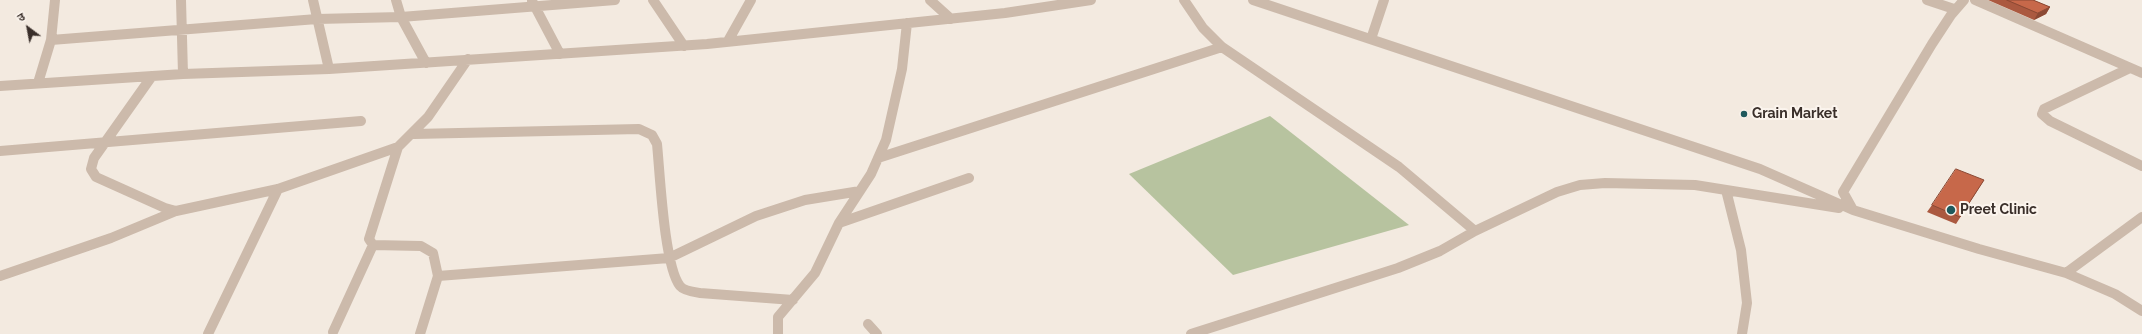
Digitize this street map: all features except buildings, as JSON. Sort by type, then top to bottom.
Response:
[{"type":"street","points":[[38,83],[51,40],[55,0]]},
{"type":"street","points":[[181,0],[180,29],[183,74]]},
{"type":"street","points":[[313,0],[329,69]]},
{"type":"street","points":[[396,0],[401,17],[426,63]]},
{"type":"street","points":[[51,40],[317,18],[401,17],[533,3],[615,0]]},
{"type":"street","points":[[653,0],[684,46]]},
{"type":"street","points":[[728,41],[751,0]]},
{"type":"street","points":[[930,0],[951,19]]},
{"type":"street","points":[[0,86],[183,74],[329,69],[684,46],[951,19],[1091,0]]},
{"type":"street","points":[[1184,0],[1203,28],[1222,47],[1399,167],[1475,231]]},
{"type":"street","points":[[1253,0],[1371,38],[1760,169],[1853,210],[1979,249],[2066,273],[2115,294],[2142,311]]},
{"type":"street","points":[[1371,38],[1384,0]]},
{"type":"street","points":[[1920,0],[1929,1],[1954,9]]},
{"type":"street","points":[[1853,210],[1843,192],[1867,154],[1916,69],[1954,9],[1964,0]]},
{"type":"street","points":[[1975,0],[2142,73]]},
{"type":"street","points":[[533,3],[560,54]]},
{"type":"street","points":[[778,334],[778,317],[815,273],[839,223],[871,174],[886,140],[902,69],[907,23]]},
{"type":"street","points":[[878,158],[1222,47]]},
{"type":"street","points":[[0,276],[110,238],[155,221],[176,211],[255,195],[398,147],[414,134],[434,112],[468,59]]},
{"type":"street","points":[[2130,68],[2044,109],[2042,114],[2050,122],[2142,166]]},
{"type":"street","points":[[152,76],[94,158],[91,169],[96,176],[165,208],[176,211]]},
{"type":"street","points":[[0,151],[361,121]]},
{"type":"street","points":[[414,134],[639,129],[652,135],[657,144],[669,258],[679,285],[686,290],[700,293],[793,300]]},
{"type":"street","points":[[373,245],[369,239],[398,147]]},
{"type":"street","points":[[839,223],[969,178]]},
{"type":"street","points":[[1191,334],[1398,268],[1440,251],[1475,231],[1557,192],[1580,185],[1605,183],[1695,185],[1853,210]]},
{"type":"street","points":[[208,334],[278,188]]},
{"type":"street","points":[[438,276],[669,258],[756,216],[778,208],[804,200],[860,190]]},
{"type":"street","points":[[1726,190],[1741,250],[1747,303],[1742,334]]},
{"type":"street","points":[[2066,273],[2142,217]]},
{"type":"street","points":[[373,245],[421,246],[433,253],[438,276],[420,334]]},
{"type":"street","points":[[332,332],[373,245]]},
{"type":"street","points":[[868,324],[877,334]]},
{"type":"green space","points":[[1270,116],[1409,225],[1233,275],[1129,174]]},
{"type":"place","name":"Grain Market","points":[[1744,114]]},
{"type":"place","name":"Preet Clinic","points":[[1951,210]]}]
